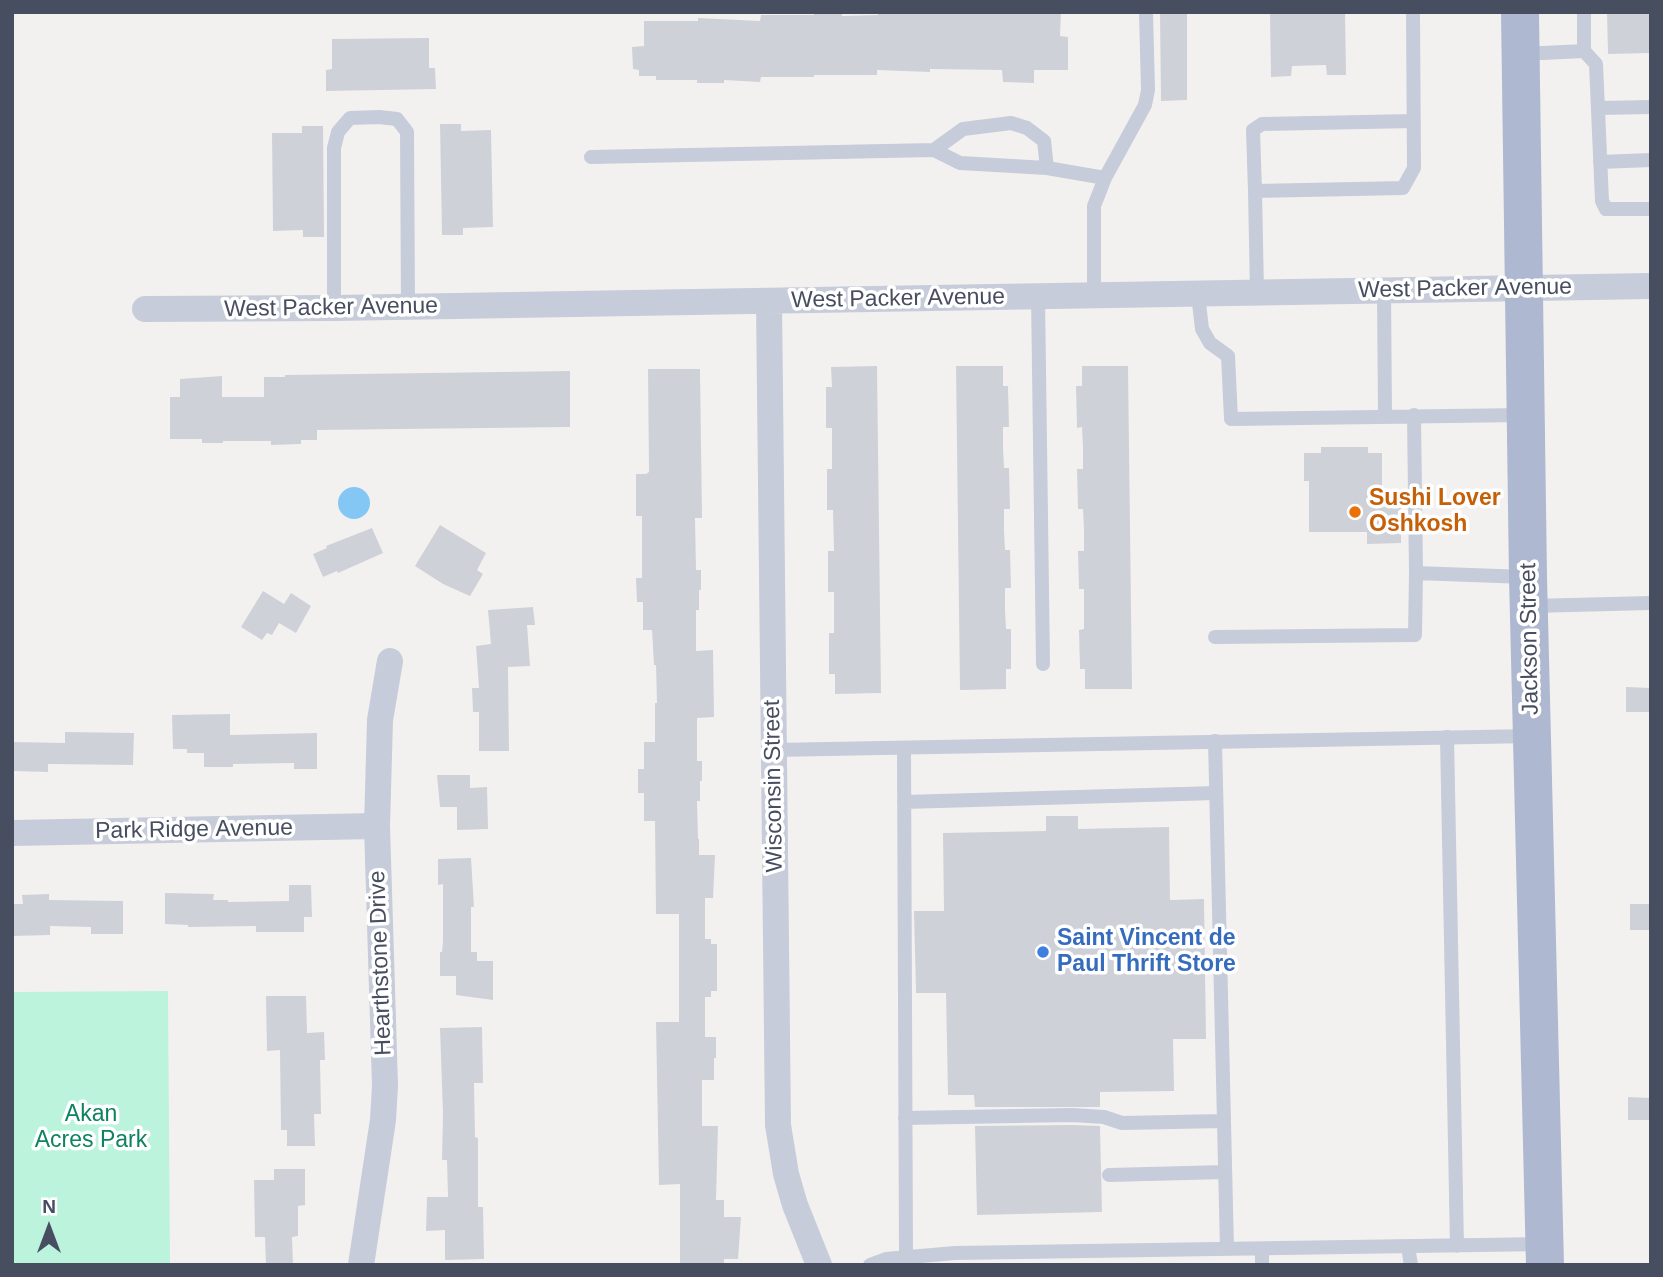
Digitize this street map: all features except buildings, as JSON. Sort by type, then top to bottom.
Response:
[{"type":"main road","name":"Jackson Street","points":[[1520,12],[1525,415],[1545,1255]]},
{"type":"street","name":"West Packer Avenue","points":[[145,309],[1651,286]]},
{"type":"street","name":"Wisconsin Street","points":[[769,301],[778,1125],[789,1184],[819,1265]]},
{"type":"street","name":"Hearthstone Drive","points":[[361,1265],[383,1120],[385,1086],[377,826],[380,720],[390,661]]},
{"type":"street","name":"Park Ridge Avenue","points":[[12,833],[377,826]]},
{"type":"lane","points":[[1094,296],[1094,206],[1105,178],[1145,105],[1148,90],[1146,12]]},
{"type":"lane","points":[[1255,191],[1403,188],[1414,168],[1413,12]]},
{"type":"lane","points":[[1584,12],[1584,51],[1596,64],[1602,201],[1606,209],[1651,209]]},
{"type":"lane","points":[[1520,54],[1584,51]]},
{"type":"lane","points":[[1599,108],[1651,107]]},
{"type":"lane","points":[[334,308],[334,148],[338,132],[350,117],[397,119],[407,132],[408,307]]},
{"type":"lane","points":[[1257,293],[1253,130],[1262,124],[1414,121]]},
{"type":"lane","points":[[934,150],[963,129],[1011,123],[1027,128],[1044,141],[1047,168]]},
{"type":"lane","points":[[591,157],[934,150],[960,163],[1047,168],[1105,178]]},
{"type":"lane","points":[[1601,162],[1651,160]]},
{"type":"lane","points":[[1384,290],[1385,416]]},
{"type":"lane","points":[[1198,294],[1202,329],[1210,343],[1228,356],[1231,419],[1525,415]]},
{"type":"lane","points":[[1038,296],[1043,664]]},
{"type":"lane","points":[[1215,637],[1415,635],[1414,415]]},
{"type":"lane","points":[[1416,573],[1529,591],[1651,603]]},
{"type":"lane","points":[[774,750],[1532,736]]},
{"type":"lane","points":[[1447,737],[1457,1246]]},
{"type":"lane","points":[[1214,741],[1227,1249]]},
{"type":"lane","points":[[904,748],[906,1257]]},
{"type":"lane","points":[[904,802],[1216,793]]},
{"type":"lane","points":[[905,1118],[1072,1115],[1104,1117],[1122,1123],[1224,1121]]},
{"type":"lane","points":[[1109,1175],[1225,1172]]},
{"type":"lane","points":[[870,1265],[886,1259],[955,1253],[1457,1246],[1545,1255]]},
{"type":"lane","points":[[1408,1247],[1411,1265]]},
{"type":"lane","points":[[1262,1249],[1262,1265]]},
{"type":"green space","name":"Akan Acres Park","points":[[168,991],[170,1265],[12,1265],[12,992]]},
{"type":"water","points":[[354,487],[365,492],[370,503],[365,514],[354,519],[343,514],[338,503],[343,492]]},
{"type":"place","name":"Sushi Lover Oshkosh","points":[[1355,512]]},
{"type":"place","name":"Saint Vincent de Paul Thrift Store","points":[[1043,952]]}]
